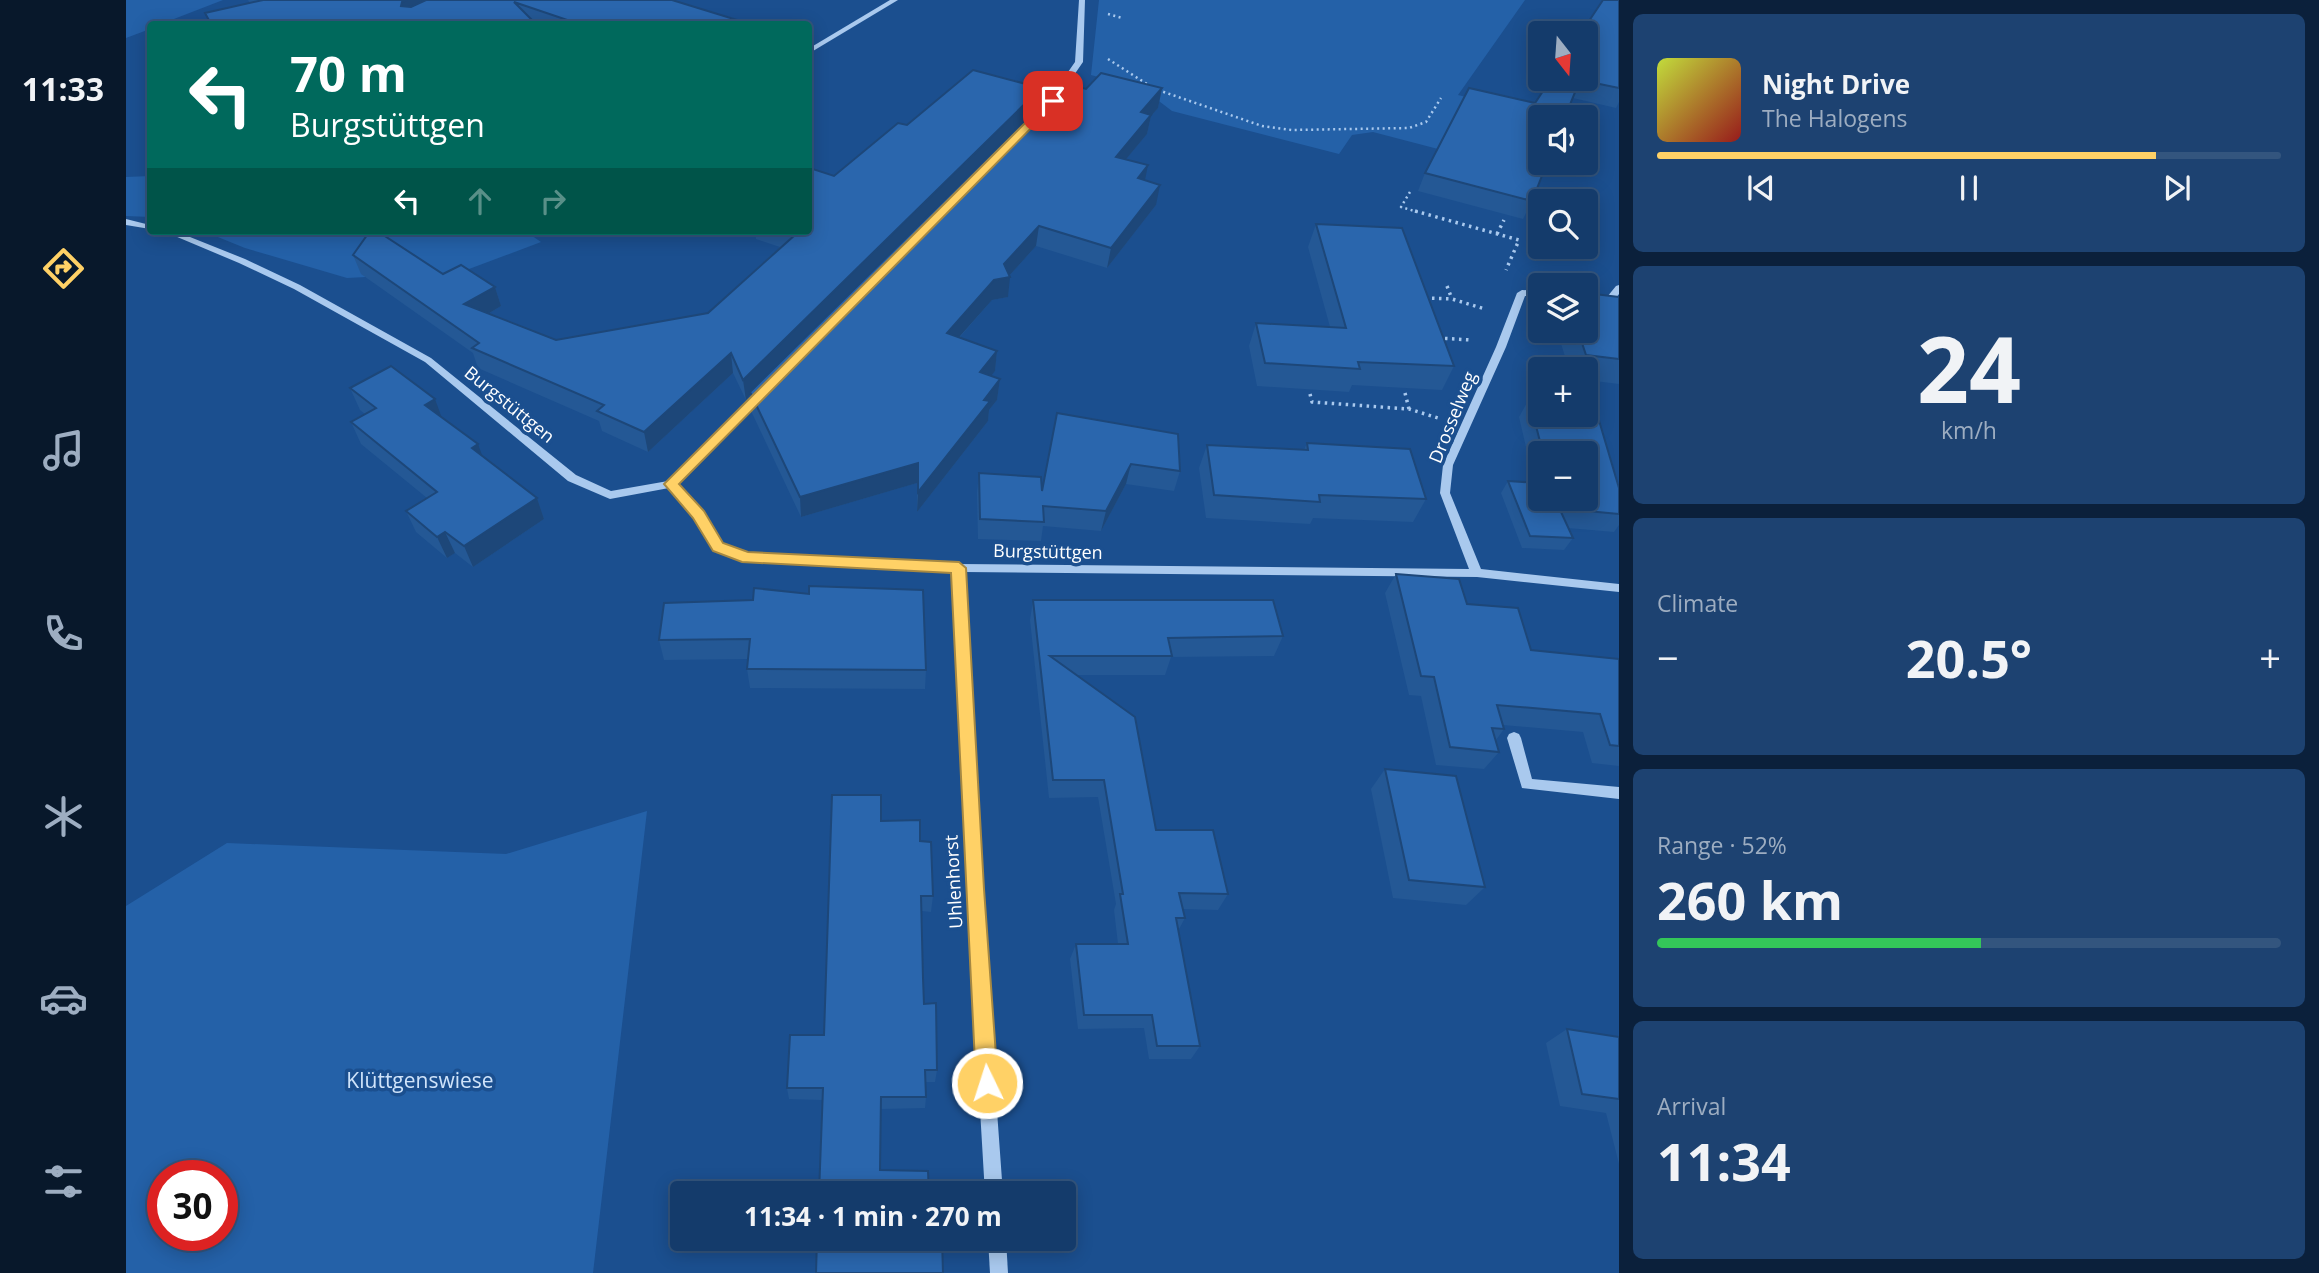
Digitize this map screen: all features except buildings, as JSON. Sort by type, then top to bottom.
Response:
[{"type":"street","points":[[812,50],[895,0]]},
{"type":"street","points":[[1044,110],[1079,62],[1081,4]]},
{"type":"street","points":[[126,222],[147,226]]},
{"type":"street","name":"Burgstüttgen","points":[[177,235],[297,287],[428,360],[572,478],[610,495],[671,484],[698,514],[718,547],[748,558],[959,568],[1478,573],[1619,587]]},
{"type":"street","points":[[1598,299],[1610,300],[1619,288]]},
{"type":"street","points":[[1522,293],[1528,293]]},
{"type":"street","name":"Drosselweg","points":[[1478,573],[1446,493],[1448,465],[1502,347],[1522,293]]},
{"type":"street","points":[[671,484],[767,387]]},
{"type":"street","name":"Uhlenhorst","points":[[959,568],[974,889],[993,1181]]},
{"type":"street","points":[[1514,738],[1527,784],[1619,793]]},
{"type":"street","points":[[998,1251],[999,1273]]},
{"type":"path","points":[[1081,4],[1122,18]]},
{"type":"path","points":[[1107,57],[1139,81],[1168,96],[1262,126],[1292,130],[1409,128],[1426,122],[1441,98]]},
{"type":"path","points":[[1410,192],[1401,208],[1519,240],[1502,280],[1522,293]]},
{"type":"path","points":[[1497,234],[1504,220]]},
{"type":"path","points":[[1447,286],[1452,299]]},
{"type":"path","points":[[1416,297],[1452,299],[1512,318]]},
{"type":"path","points":[[1436,338],[1476,341],[1502,347]]},
{"type":"path","points":[[1405,393],[1409,409]]},
{"type":"path","points":[[1310,394],[1312,402],[1409,409],[1464,426]]},
{"type":"green space","points":[[126,0],[223,0],[169,21],[147,21],[147,30],[126,38]]},
{"type":"green space","points":[[1099,0],[1525,0],[1458,95],[1528,112],[1528,172],[1373,132],[1352,135],[1339,154],[1172,111],[1143,89],[1091,75]]},
{"type":"green space","points":[[147,176],[147,217],[126,216],[126,177]]},
{"type":"green space","points":[[213,235],[531,235],[541,242],[461,272],[347,278],[245,248]]},
{"type":"green space","name":"Klüttgenswiese","points":[[647,811],[593,1273],[126,1273],[126,906],[227,843],[506,854]]},
{"type":"route","points":[[987,1083],[974,889],[959,568],[748,558],[718,547],[698,514],[671,484],[1053,101]]}]
